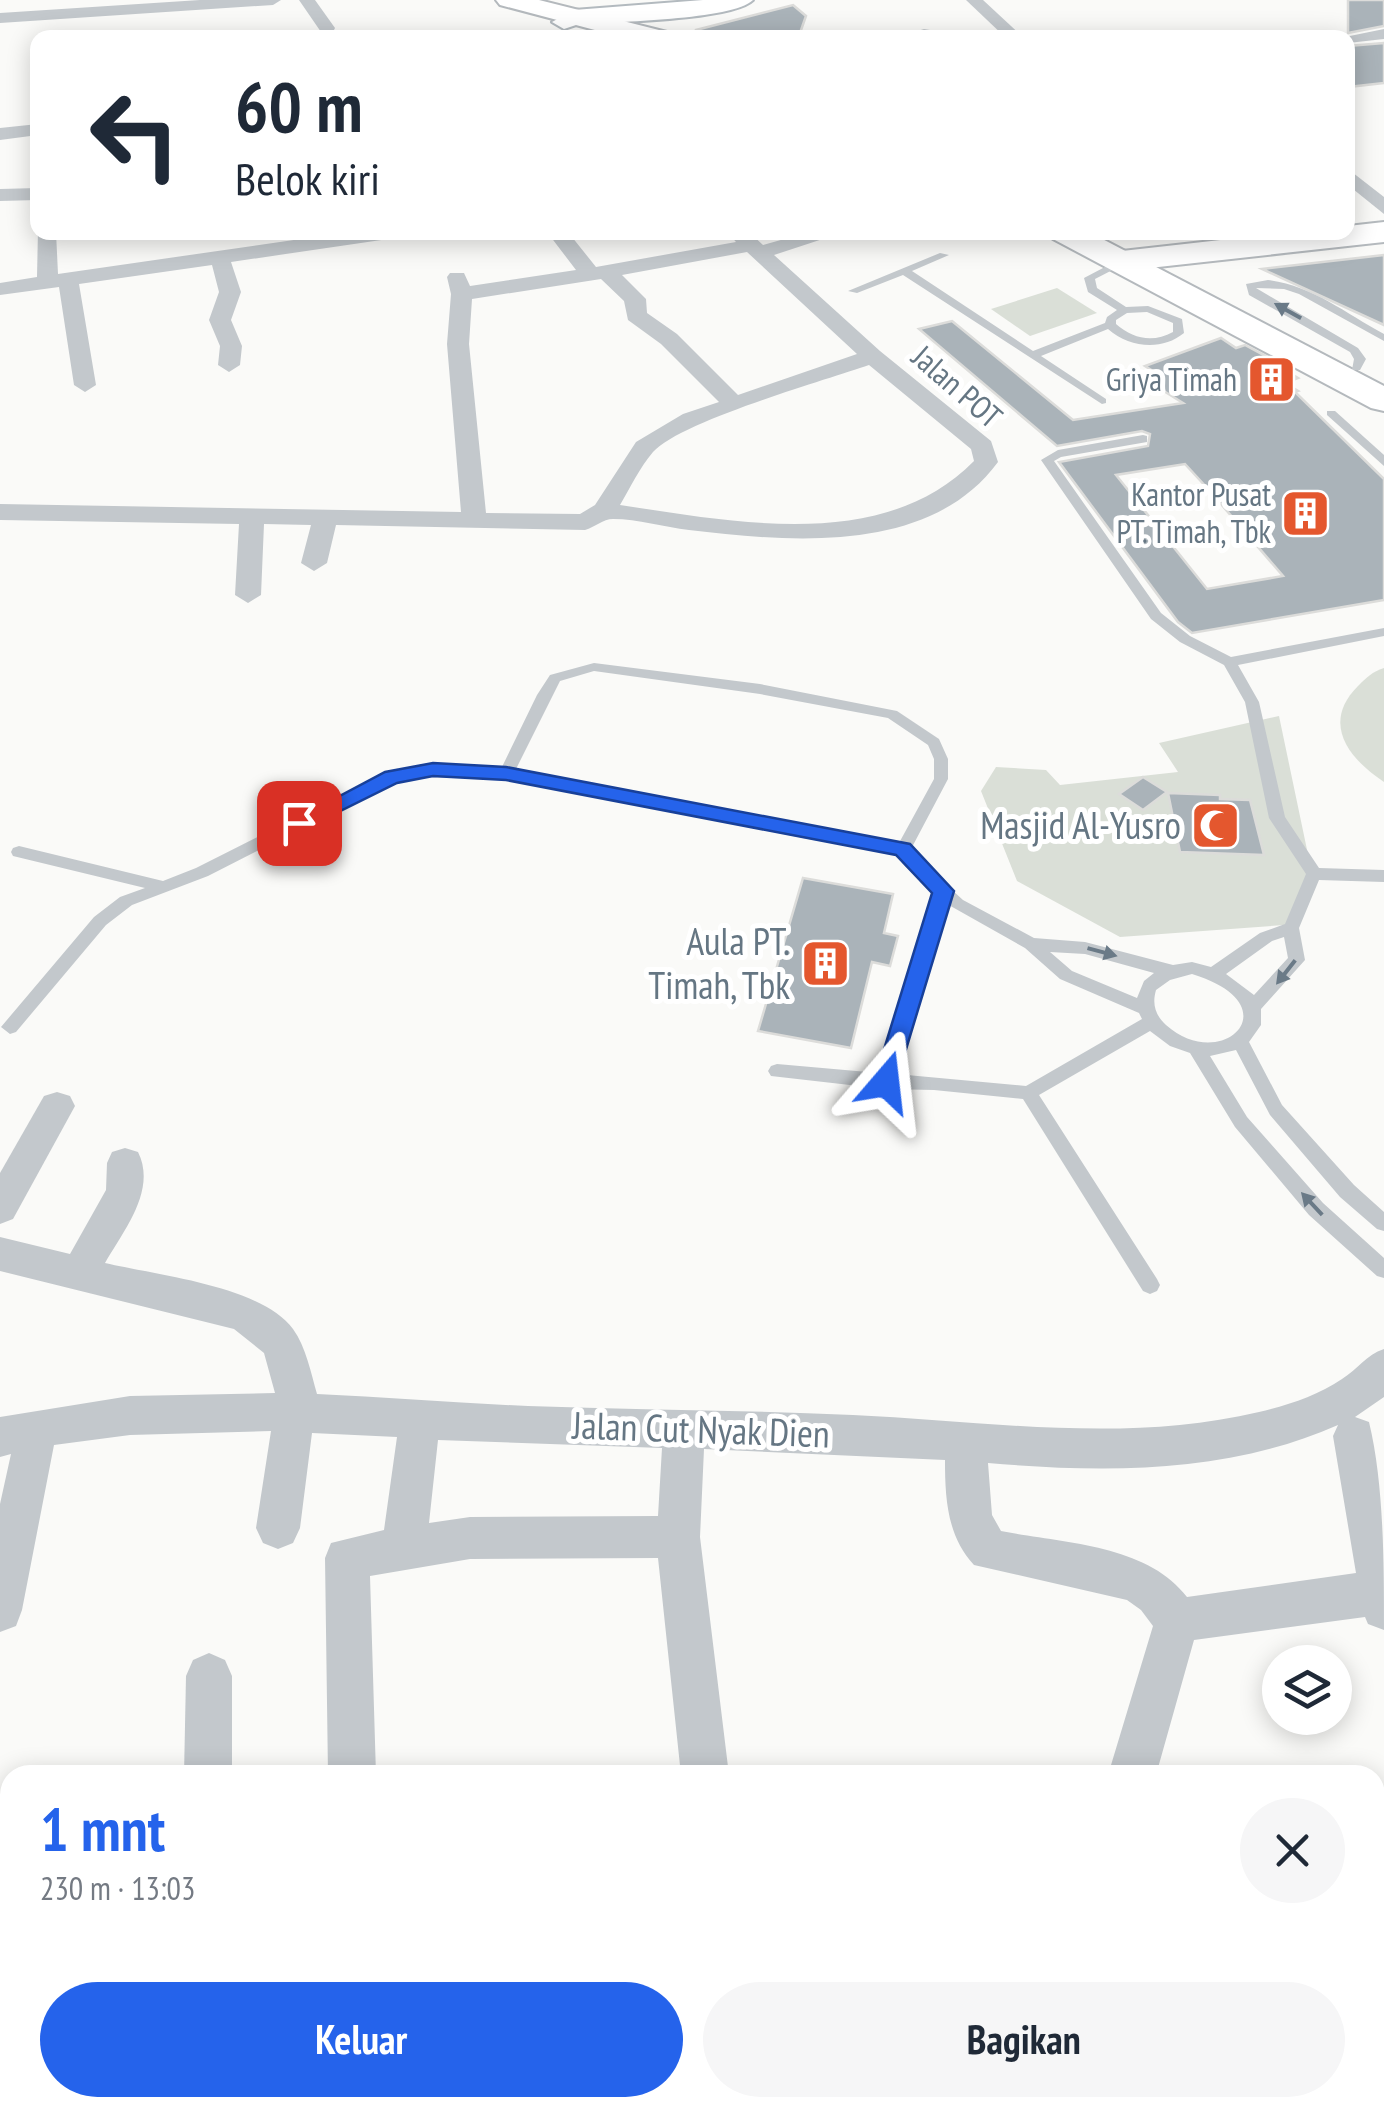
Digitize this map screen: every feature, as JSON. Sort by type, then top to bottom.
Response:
[{"type":"main road","points":[[484,0],[613,30]]},
{"type":"main road","points":[[508,0],[570,20],[680,11],[742,0]]},
{"type":"main road","points":[[653,30],[680,11]]},
{"type":"main road","points":[[1355,235],[1384,232]]},
{"type":"main road","points":[[1084,240],[1134,260],[1370,376]]},
{"type":"main road","points":[[1104,240],[1384,400]]},
{"type":"main road","points":[[1134,260],[1313,240]]},
{"type":"street","points":[[9,12],[273,0]]},
{"type":"street","points":[[307,0],[326,28]]},
{"type":"street","points":[[974,0],[1007,30]]},
{"type":"street","points":[[1355,37],[1384,34]]},
{"type":"street","points":[[0,134],[30,130]]},
{"type":"street","points":[[1355,181],[1384,208]]},
{"type":"street","points":[[0,195],[30,194]]},
{"type":"street","points":[[48,240],[85,384]]},
{"type":"street","points":[[0,289],[340,240]]},
{"type":"street","points":[[565,240],[599,274],[635,299],[636,315],[669,339],[734,404]]},
{"type":"street","points":[[474,520],[458,344],[460,286],[599,274],[750,243]]},
{"type":"street","name":"Jalan POT","points":[[604,510],[719,527],[816,531],[894,518],[953,494],[986,462],[983,446],[872,356],[750,243]]},
{"type":"street","points":[[220,258],[230,292],[220,320],[231,346],[229,365]]},
{"type":"street","points":[[0,512],[579,523],[604,510],[644,447],[691,419],[872,356]]},
{"type":"street","points":[[248,595],[252,516]]},
{"type":"street","points":[[314,562],[325,518]]},
{"type":"street","points":[[0,1208],[57,1106]]},
{"type":"street","points":[[80,1272],[125,1192],[124,1163]]},
{"type":"street","points":[[0,1254],[244,1314],[266,1327],[278,1340],[288,1361],[298,1413],[278,1528]]},
{"type":"street","name":"Jalan Cut Nyak Dien","points":[[18,1432],[161,1414],[298,1413],[838,1433],[966,1443],[1174,1447],[1286,1424],[1355,1398],[1384,1367]]},
{"type":"street","points":[[404,1547],[420,1420]]},
{"type":"street","points":[[684,1430],[678,1536],[704,1765]]},
{"type":"street","points":[[0,1610],[18,1432]]},
{"type":"street","points":[[1177,1621],[1230,1610],[1382,1598],[1354,1436]]},
{"type":"street","points":[[966,1443],[971,1526],[983,1546],[1135,1580],[1157,1594],[1177,1621]]},
{"type":"street","points":[[352,1765],[347,1558],[470,1538],[678,1536]]},
{"type":"street","points":[[1134,1765],[1177,1621]]},
{"type":"street","points":[[208,1765],[209,1676]]},
{"type":"lane","points":[[853,291],[944,255]]},
{"type":"lane","points":[[1110,325],[1136,340],[1162,341],[1179,334],[1178,321],[1160,311],[1124,310],[1092,290],[1090,278],[1134,260]]},
{"type":"lane","points":[[906,272],[1102,401]]},
{"type":"lane","points":[[1370,376],[1354,350],[1254,293],[1250,286],[1266,282],[1289,284],[1384,338]]},
{"type":"lane","points":[[1110,325],[1110,319],[1124,310]]},
{"type":"lane","points":[[1033,355],[1110,325]]},
{"type":"lane","points":[[1330,413],[1384,462]]},
{"type":"lane","points":[[1143,439],[1058,454],[1047,460],[1156,616],[1185,639],[1229,662],[1252,702],[1276,818],[1314,874]]},
{"type":"lane","points":[[1229,662],[1384,632]]},
{"type":"lane","points":[[506,774],[544,694],[555,678],[566,672],[594,667],[760,688],[892,714],[934,742],[942,760],[942,779],[903,849]]},
{"type":"lane","points":[[10,1026],[110,911],[126,901],[166,886],[392,777],[433,770],[506,774],[903,849],[911,862],[957,904],[1031,944],[1066,976],[1149,1016],[1178,1043],[1220,1048],[1240,1041],[1252,1026],[1252,1008],[1245,994],[1215,973],[1192,968],[1171,971],[1084,948],[1031,944]]},
{"type":"lane","points":[[19,852],[166,886]]},
{"type":"lane","points":[[1314,874],[1384,876]]},
{"type":"lane","points":[[1252,1008],[1297,960],[1291,928],[1314,874]]},
{"type":"lane","points":[[886,1082],[943,891]]},
{"type":"lane","points":[[1215,973],[1266,938],[1291,928]]},
{"type":"lane","points":[[1149,1016],[1149,985],[1171,971]]},
{"type":"lane","points":[[777,1071],[886,1082],[968,1084],[1028,1093],[1149,1016]]},
{"type":"lane","points":[[1240,1041],[1276,1110],[1347,1192],[1384,1223]]},
{"type":"lane","points":[[1196,1048],[1240,1122],[1316,1210],[1384,1270]]},
{"type":"lane","points":[[1028,1093],[1150,1285]]},
{"type":"shaded area","points":[[1057,288],[1097,313],[1030,336],[991,309]]},
{"type":"shaded area","points":[[1384,668],[1384,782],[1350,751],[1340,726],[1347,700],[1367,677]]},
{"type":"shaded area","points":[[1279,716],[1310,864],[1298,924],[1120,937],[1017,881],[981,791],[996,767],[1046,770],[1060,785],[1178,772],[1159,743]]},
{"type":"building","points":[[1348,0],[1384,0],[1384,26],[1348,30]]},
{"type":"building","points":[[793,5],[806,16],[801,30],[696,30]]},
{"type":"building","points":[[1384,43],[1384,83],[1355,86],[1355,45]]},
{"type":"building","points":[[1384,255],[1384,325],[1262,269]]},
{"type":"building","points":[[952,321],[1073,420],[1183,403],[1143,378],[1156,373],[1145,366],[1221,338],[1236,348],[1245,345],[1284,366],[1280,367],[1298,378],[1285,383],[1298,391],[1295,392],[1384,479],[1384,600],[1192,633],[1178,622],[1059,462],[1148,446],[1150,434],[1142,431],[1057,446],[919,329]],"holes":[[[1185,464],[1283,576],[1207,589],[1116,475]]]},
{"type":"building","points":[[1143,777],[1167,792],[1143,810],[1119,794]]},
{"type":"building","name":"Masjid Al-Yusro","points":[[1168,793],[1250,800],[1264,855],[1180,852]]},
{"type":"building","name":"Aula PT. Timah, Tbk","points":[[803,878],[893,894],[884,933],[898,936],[890,966],[872,962],[851,1048],[758,1031]]},
{"type":"place","name":"Griya Timah","points":[[1272,380]]},
{"type":"place","name":"Kantor Pusat PT. Timah, Tbk","points":[[1306,513]]},
{"type":"place","name":"Masjid Al-Yusro","points":[[1216,826]]},
{"type":"place","name":"Aula PT. Timah, Tbk","points":[[825,964]]},
{"type":"route","points":[[299,823],[392,777],[433,770],[506,774],[903,849],[911,862],[943,891],[886,1082]]}]
